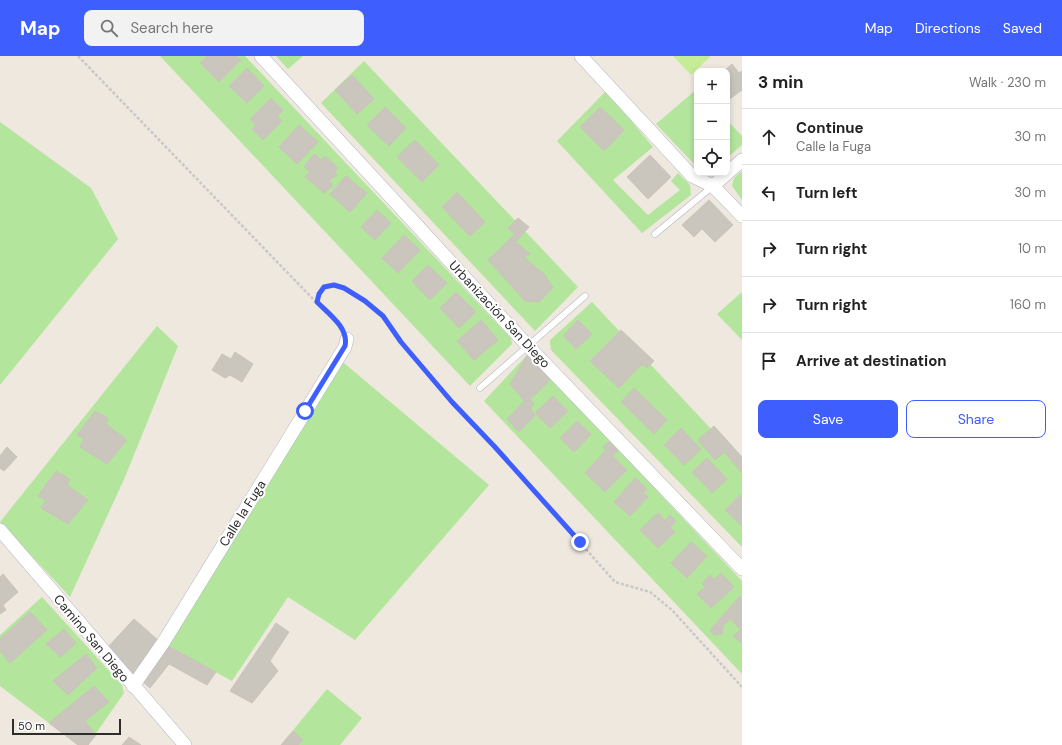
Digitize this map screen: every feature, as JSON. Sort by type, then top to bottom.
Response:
[{"type":"street","name":"Urbanización San Diego","points":[[262,56],[528,345],[742,569]]},
{"type":"street","points":[[581,56],[692,176],[713,186],[742,216]]},
{"type":"street","points":[[713,186],[742,160]]},
{"type":"street","name":"Calle la Fuga","points":[[134,686],[163,643],[345,346],[347,339]]},
{"type":"street","name":"Camino San Diego","points":[[0,530],[185,745]]},
{"type":"lane","points":[[655,234],[713,186]]},
{"type":"lane","points":[[480,388],[585,296]]},
{"type":"path","points":[[78,56],[317,302],[341,328],[347,339]]},
{"type":"path","points":[[317,302],[319,294],[324,287],[334,285],[355,294],[375,308],[452,402],[494,446],[615,582],[650,592],[672,610],[742,687]]},
{"type":"green space","points":[[160,56],[245,56],[511,338],[512,344],[470,386]]},
{"type":"green space","points":[[276,56],[303,56],[288,69]]},
{"type":"green space","points":[[673,56],[711,56],[698,68],[694,68],[694,72],[691,75]]},
{"type":"green space","points":[[364,61],[578,287],[535,331],[321,103]]},
{"type":"green space","points":[[606,91],[653,147],[613,180],[648,215],[680,190],[671,181],[678,173],[690,185],[691,195],[642,233],[557,141]]},
{"type":"green space","points":[[694,92],[694,164],[656,124]]},
{"type":"green space","points":[[0,122],[91,188],[118,239],[0,385]]},
{"type":"green space","points":[[730,123],[742,136],[742,145],[730,155]]},
{"type":"green space","points":[[742,171],[742,200],[732,186],[734,178]]},
{"type":"green space","points":[[742,292],[742,340],[717,314]]},
{"type":"green space","points":[[592,302],[742,462],[742,547],[551,350],[550,340]]},
{"type":"green space","points":[[157,326],[178,346],[125,477],[70,597],[0,522]]},
{"type":"green space","points":[[528,354],[742,581],[742,674],[484,401]]},
{"type":"green space","points":[[338,358],[489,485],[355,640],[288,597],[232,681],[163,643]]},
{"type":"green space","points":[[42,597],[122,685],[124,693],[88,745],[78,745],[0,686],[0,635]]},
{"type":"green space","points":[[327,689],[362,718],[340,745],[281,745]]},
{"type":"building","points":[[207,56],[236,56],[241,60],[219,82],[200,63]]},
{"type":"building","points":[[732,64],[739,73],[742,71],[742,90],[730,99],[730,68],[727,68]]},
{"type":"building","points":[[247,68],[264,86],[247,103],[229,86]]},
{"type":"building","points":[[352,75],[374,99],[357,114],[335,90]]},
{"type":"building","points":[[271,98],[283,110],[277,116],[282,121],[263,140],[252,129],[256,125],[250,119]]},
{"type":"building","points":[[385,107],[406,128],[389,146],[367,125]]},
{"type":"building","points":[[600,107],[624,130],[604,151],[580,127]]},
{"type":"building","points":[[299,125],[318,142],[297,164],[279,147]]},
{"type":"building","points":[[415,140],[439,165],[422,182],[397,157]]},
{"type":"building","points":[[314,154],[321,160],[325,156],[338,168],[334,171],[337,175],[329,180],[333,186],[324,193],[305,177],[310,172],[304,167]]},
{"type":"building","points":[[650,155],[671,177],[648,199],[627,177]]},
{"type":"building","points":[[346,176],[367,193],[350,212],[330,194]]},
{"type":"building","points":[[457,192],[485,222],[470,236],[442,207]]},
{"type":"building","points":[[709,200],[733,225],[715,242],[702,229],[694,237],[682,225]]},
{"type":"building","points":[[377,210],[391,223],[375,240],[361,227]]},
{"type":"building","points":[[518,218],[529,227],[516,242],[530,254],[524,257],[545,275],[553,288],[539,302],[525,301],[488,260],[515,234],[508,228]]},
{"type":"building","points":[[404,235],[420,250],[398,273],[382,258]]},
{"type":"building","points":[[428,265],[447,283],[430,300],[412,281]]},
{"type":"building","points":[[456,292],[476,312],[459,328],[440,308]]},
{"type":"building","points":[[481,320],[498,340],[474,360],[457,341]]},
{"type":"building","points":[[578,320],[592,334],[576,349],[563,336]]},
{"type":"building","points":[[621,330],[654,361],[647,368],[642,364],[619,388],[590,361]]},
{"type":"building","points":[[235,352],[253,364],[242,382],[230,375],[225,378],[212,370],[222,354],[231,359]]},
{"type":"building","points":[[528,354],[550,375],[547,384],[530,399],[534,405],[530,408],[535,416],[519,432],[507,419],[524,401],[510,384]]},
{"type":"building","points":[[634,388],[667,420],[654,434],[621,402]]},
{"type":"building","points":[[553,396],[568,411],[550,428],[535,413]]},
{"type":"building","points":[[95,411],[108,418],[106,424],[127,440],[107,464],[80,447],[84,439],[77,435]]},
{"type":"building","points":[[577,421],[591,434],[574,452],[560,438]]},
{"type":"building","points":[[714,426],[742,457],[742,473],[724,452],[715,460],[698,440]]},
{"type":"building","points":[[681,428],[701,449],[684,465],[664,445]]},
{"type":"building","points":[[609,442],[618,451],[613,456],[627,470],[605,492],[585,473],[606,450],[603,447]]},
{"type":"building","points":[[7,447],[17,457],[4,471],[0,468],[0,456]]},
{"type":"building","points":[[707,458],[727,479],[712,493],[692,472]]},
{"type":"building","points":[[56,471],[70,479],[67,485],[88,500],[68,524],[41,508],[46,500],[38,496]]},
{"type":"building","points":[[635,478],[647,489],[643,493],[648,497],[630,516],[614,502]]},
{"type":"building","points":[[740,495],[742,497],[742,526],[725,510]]},
{"type":"building","points":[[658,513],[665,521],[670,515],[676,521],[670,527],[675,532],[658,548],[640,530]]},
{"type":"building","points":[[691,542],[707,556],[687,578],[671,563]]},
{"type":"building","points":[[721,573],[734,587],[711,608],[697,594],[705,587],[702,583],[710,575],[714,580]]},
{"type":"building","points":[[3,574],[18,592],[3,605],[6,610],[0,614],[0,577]]},
{"type":"building","points":[[740,596],[742,598],[742,643],[733,636],[741,630],[731,619],[723,625],[722,634],[714,635],[710,630]]},
{"type":"building","points":[[30,612],[47,630],[10,663],[0,651],[0,639]]},
{"type":"building","points":[[134,619],[159,641],[133,673],[108,647]]},
{"type":"building","points":[[276,623],[289,632],[270,661],[278,671],[252,703],[230,691]]},
{"type":"building","points":[[64,629],[76,643],[61,657],[46,644]]},
{"type":"building","points":[[168,646],[185,655],[178,669],[169,664],[150,688],[142,681]]},
{"type":"building","points":[[86,654],[97,668],[68,695],[53,681]]},
{"type":"building","points":[[185,655],[216,672],[207,685],[178,669]]},
{"type":"building","points":[[94,686],[109,702],[85,721],[96,735],[88,745],[78,745],[49,723]]},
{"type":"building","points":[[293,731],[303,740],[298,745],[281,745]]},
{"type":"building","points":[[129,737],[141,745],[122,745]]},
{"type":"route","points":[[305,411],[345,346],[347,339],[345,332],[338,323],[317,302],[319,294],[324,287],[334,285],[355,294],[375,308],[383,316],[401,342],[452,402],[494,446],[580,542]]}]
